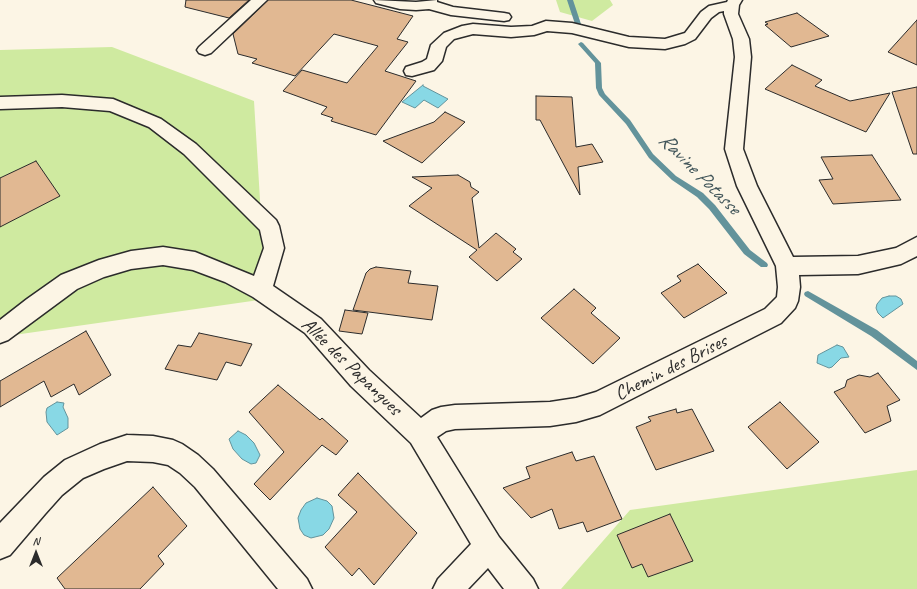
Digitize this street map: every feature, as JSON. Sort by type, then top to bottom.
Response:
[{"type":"street","points":[[205,50],[260,0]]},
{"type":"street","points":[[381,0],[400,5],[416,6],[430,2],[451,11],[526,20],[546,26],[572,28],[629,42],[665,44],[679,41],[690,36],[706,15],[714,9],[733,3]]},
{"type":"street","name":"Chemin des Brises","points":[[420,434],[441,419],[455,417],[550,414],[600,404],[773,316],[787,301],[790,287],[787,266],[747,186],[734,149],[743,57],[740,39],[731,14],[733,3]]},
{"type":"street","points":[[412,70],[428,66],[434,61],[440,44],[449,36],[462,31],[473,29],[511,32],[534,30],[546,26]]},
{"type":"street","points":[[0,103],[62,101],[113,105],[155,122],[190,149],[269,226],[274,248],[262,290]]},
{"type":"street","points":[[787,266],[858,265],[901,255],[917,245]]},
{"type":"street","name":"Allée des Papangues","points":[[0,333],[34,306],[69,282],[99,269],[131,260],[163,256],[195,261],[233,276],[262,290],[313,326],[360,378],[420,434]]},
{"type":"street","points":[[420,434],[489,547],[523,589]]},
{"type":"street","points":[[0,545],[40,500],[74,469],[100,457],[127,448],[153,449],[173,453],[189,464],[204,478],[297,589]]},
{"type":"street","points":[[448,589],[489,547]]},
{"type":"green space","points":[[556,0],[610,0],[613,5],[592,21],[560,12]]},
{"type":"green space","points":[[112,47],[254,101],[266,299],[0,337],[0,50]]},
{"type":"green space","points":[[917,470],[917,589],[561,589],[630,510]]},
{"type":"water","points":[[423,85],[448,99],[438,108],[424,100],[415,108],[402,102]]},
{"type":"water","points":[[896,296],[901,299],[903,304],[883,318],[878,313],[876,308],[877,304],[882,298]]},
{"type":"water","points":[[837,345],[843,347],[849,357],[841,358],[829,368],[817,363],[818,355]]},
{"type":"water","points":[[57,402],[64,403],[63,407],[68,418],[68,428],[57,435],[47,422],[46,412],[47,408]]},
{"type":"water","points":[[238,431],[246,435],[254,443],[260,455],[256,463],[251,464],[242,459],[233,449],[229,439]]},
{"type":"water","points":[[317,498],[327,501],[332,506],[334,518],[329,529],[323,535],[311,538],[304,535],[300,529],[298,518],[306,503]]},
{"type":"building","points":[[186,0],[249,0],[229,18],[185,7]]},
{"type":"building","points":[[268,0],[351,0],[413,16],[397,39],[408,42],[385,71],[416,81],[376,135],[331,121],[333,118],[321,114],[327,107],[283,91],[302,70],[347,83],[378,46],[334,34],[295,76],[252,63],[257,59],[238,54],[233,34]]},
{"type":"building","points":[[797,13],[829,36],[791,47],[765,25],[768,24],[765,22]]},
{"type":"building","points":[[917,20],[917,65],[888,52]]},
{"type":"building","points":[[792,65],[822,80],[815,86],[850,101],[890,93],[866,132],[765,89]]},
{"type":"building","points":[[917,87],[917,154],[913,154],[892,92]]},
{"type":"building","points":[[536,96],[572,97],[576,147],[592,144],[603,162],[578,167],[580,195],[540,120],[536,120]]},
{"type":"building","points":[[445,112],[465,122],[422,163],[383,141],[434,122]]},
{"type":"building","points":[[872,155],[901,200],[833,204],[819,180],[833,179],[821,157]]},
{"type":"building","points":[[36,161],[60,196],[0,227],[0,178]]},
{"type":"building","points":[[458,175],[470,182],[471,187],[479,192],[472,198],[479,248],[496,233],[516,249],[513,252],[522,259],[497,281],[469,257],[477,250],[409,206],[432,188],[412,177]]},
{"type":"building","points":[[698,264],[727,293],[684,318],[661,293],[681,281],[677,276]]},
{"type":"building","points":[[376,267],[411,271],[408,283],[438,286],[432,320],[353,310],[366,273],[370,269]]},
{"type":"building","points":[[574,289],[596,308],[591,313],[620,338],[593,364],[541,318]]},
{"type":"building","points":[[345,310],[368,313],[362,334],[339,331]]},
{"type":"building","points":[[86,331],[111,375],[79,395],[74,384],[51,397],[44,381],[0,407],[0,381]]},
{"type":"building","points":[[199,333],[252,344],[241,366],[226,362],[217,380],[165,369],[178,345],[191,347]]},
{"type":"building","points":[[878,373],[900,400],[887,406],[891,421],[865,433],[834,392],[845,387],[847,380],[859,375],[870,377]]},
{"type":"building","points":[[278,385],[320,420],[322,418],[348,441],[336,455],[322,445],[270,500],[254,484],[284,452],[249,412]]},
{"type":"building","points":[[780,402],[819,442],[787,469],[748,427]]},
{"type":"building","points":[[676,409],[677,413],[692,409],[714,451],[656,470],[636,427],[651,421],[648,417]]},
{"type":"building","points":[[572,452],[576,461],[594,456],[622,519],[587,532],[583,522],[559,529],[552,509],[531,518],[503,488],[530,478],[526,467]]},
{"type":"building","points":[[358,473],[417,533],[374,585],[359,568],[352,576],[325,547],[357,512],[338,495]]},
{"type":"building","points":[[153,487],[187,526],[158,556],[164,564],[140,589],[65,589],[57,578]]},
{"type":"building","points":[[670,514],[693,561],[648,577],[642,564],[632,568],[617,535]]},
{"type":"waterway","name":"Ravine Potasse","points":[[570,0],[578,24]]},
{"type":"waterway","name":"Ravine Potasse","points":[[581,44],[598,63],[599,88],[602,95],[628,122],[651,156],[674,178],[700,195],[712,207],[747,252],[764,265]]},
{"type":"waterway","name":"Ravine Potasse","points":[[808,294],[874,333],[917,366]]}]
